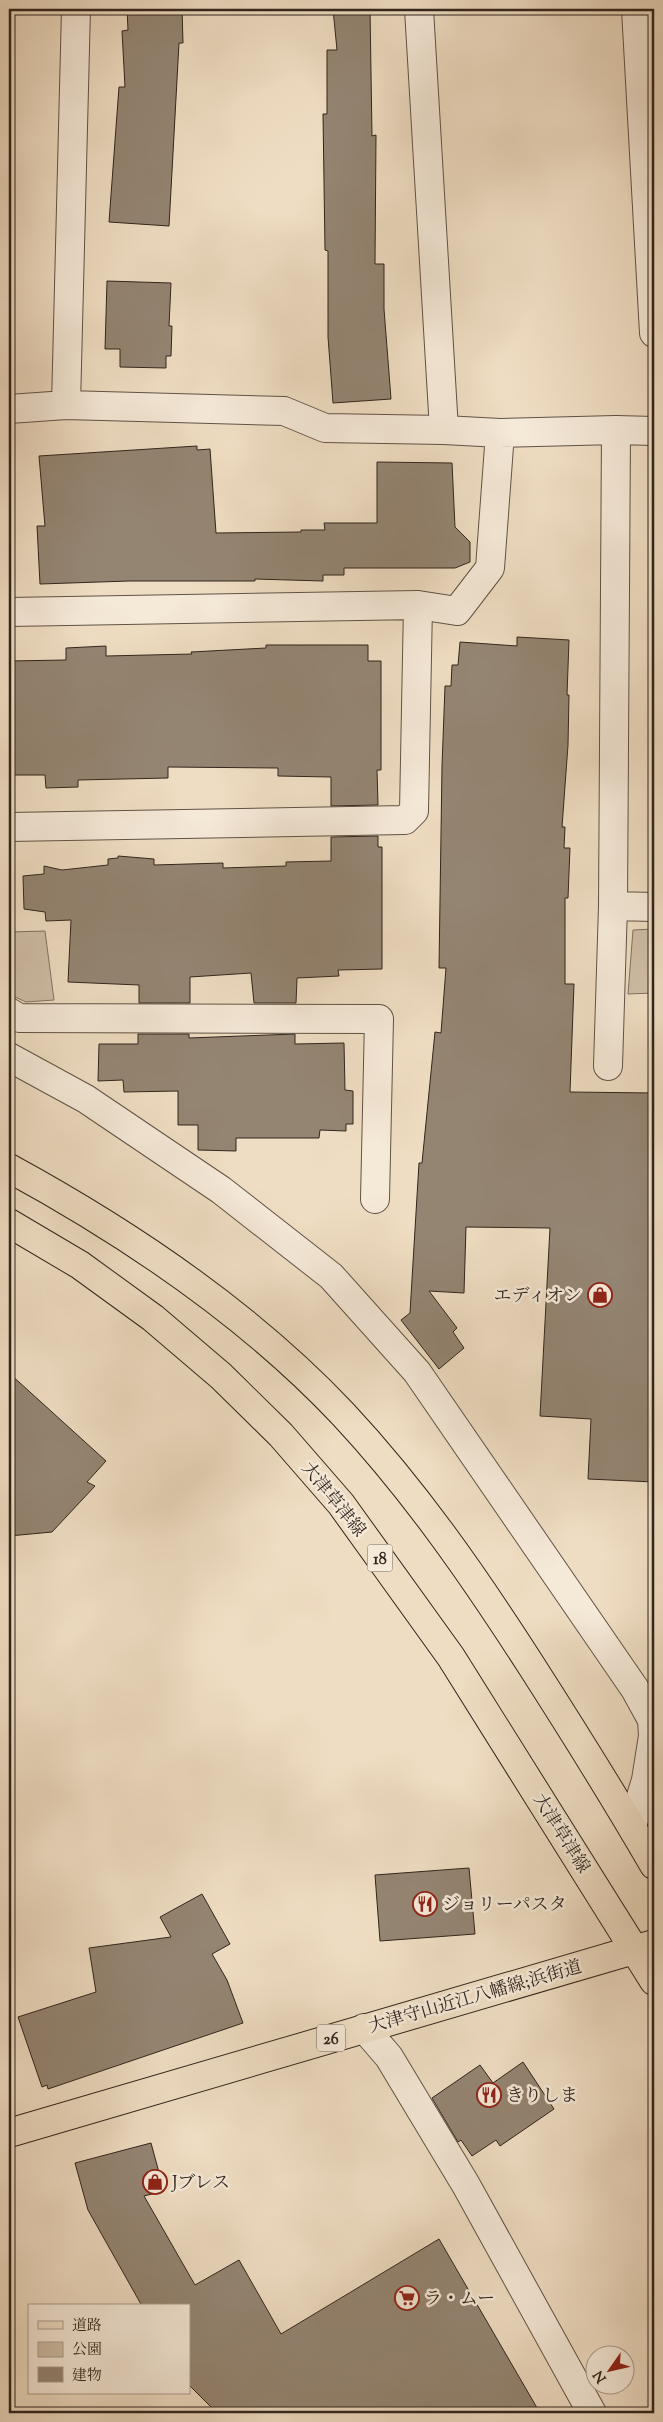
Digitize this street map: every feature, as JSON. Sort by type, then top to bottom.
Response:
[{"type":"main road","points":[[9,1168],[64,1198],[138,1245],[226,1307],[293,1365],[344,1415],[420,1505],[476,1580],[599,1770],[654,1864]]},
{"type":"main road","name":"大津草津線","points":[[9,1224],[80,1265],[153,1318],[228,1383],[281,1435],[335,1497],[451,1657],[645,1947],[654,1981]]},
{"type":"main road","name":"大津守山近江八幡線;浜街道","points":[[9,2133],[645,1947]]},
{"type":"street","points":[[66,405],[76,9]]},
{"type":"street","points":[[419,9],[444,430]]},
{"type":"street","points":[[636,9],[654,333]]},
{"type":"street","points":[[9,409],[66,405],[284,411],[325,428],[444,430],[500,434],[616,430],[654,431]]},
{"type":"street","points":[[608,1066],[613,906],[616,430]]},
{"type":"street","points":[[9,612],[418,605],[457,611],[490,568],[500,434]]},
{"type":"street","points":[[9,827],[405,820],[414,811],[418,605]]},
{"type":"street","points":[[613,906],[654,907]]},
{"type":"street","points":[[9,1012],[19,1018],[379,1020],[375,1199]]},
{"type":"street","points":[[9,1058],[86,1099],[221,1190],[331,1276],[417,1372],[635,1689],[652,1720],[652,1752],[632,1826]]},
{"type":"street","points":[[364,2028],[389,2057],[466,2185],[592,2413]]},
{"type":"green space","points":[[654,929],[654,993],[628,994],[633,930]]},
{"type":"green space","points":[[45,931],[54,1000],[26,1002],[9,994],[9,932]]},
{"type":"building","points":[[127,9],[182,9],[183,43],[179,43],[169,226],[109,222],[119,87],[125,87],[122,31],[128,30]]},
{"type":"building","points":[[333,9],[370,9],[372,136],[376,135],[375,264],[384,264],[384,309],[391,399],[333,403],[328,337],[328,251],[325,250],[323,114],[327,114],[327,50],[337,50]]},
{"type":"building","points":[[107,281],[171,283],[169,326],[172,326],[171,356],[166,356],[166,368],[120,367],[120,349],[105,349]]},
{"type":"building","points":[[197,446],[197,450],[210,449],[216,533],[301,532],[301,530],[325,530],[324,523],[377,523],[377,462],[452,463],[455,527],[470,542],[470,562],[455,568],[344,568],[344,575],[323,575],[323,581],[255,579],[255,581],[129,581],[40,584],[37,526],[45,526],[39,456]]},
{"type":"building","points":[[517,637],[569,640],[568,745],[562,827],[565,827],[564,848],[570,848],[568,898],[565,898],[565,984],[574,984],[570,1092],[654,1093],[654,1482],[588,1479],[591,1419],[540,1416],[550,1228],[466,1227],[464,1293],[429,1291],[457,1328],[453,1332],[464,1348],[439,1369],[401,1320],[410,1313],[419,1163],[422,1163],[435,1032],[441,1033],[446,968],[439,968],[445,686],[451,686],[452,665],[458,665],[460,642],[517,646]]},
{"type":"building","points":[[266,645],[368,645],[368,661],[381,661],[381,770],[377,770],[378,805],[331,806],[331,777],[278,776],[278,768],[168,767],[168,778],[78,780],[78,787],[46,788],[45,775],[9,775],[9,661],[66,660],[66,648],[106,646],[106,656],[192,654],[191,652],[266,648]]},
{"type":"building","points":[[378,836],[378,847],[382,847],[382,969],[338,970],[339,976],[297,978],[296,1003],[254,1003],[251,973],[190,977],[190,1003],[139,1003],[139,985],[68,982],[71,920],[46,921],[45,912],[24,909],[23,876],[44,874],[44,866],[62,870],[108,865],[108,859],[118,858],[118,856],[154,859],[154,865],[223,863],[223,868],[286,866],[286,862],[331,861],[331,837]]},
{"type":"building","points":[[138,1034],[189,1034],[189,1038],[295,1034],[295,1044],[344,1043],[345,1090],[353,1091],[353,1124],[346,1124],[346,1131],[320,1130],[319,1138],[236,1138],[236,1151],[198,1150],[198,1125],[178,1125],[178,1091],[124,1092],[123,1080],[98,1081],[99,1044],[138,1044]]},
{"type":"building","points":[[9,1373],[106,1461],[87,1482],[95,1486],[52,1532],[9,1536]]},
{"type":"building","name":"ジョリーパスタ","points":[[469,1868],[475,1934],[380,1941],[375,1875]]},
{"type":"building","points":[[202,1894],[230,1944],[212,1954],[227,1980],[243,2023],[48,2089],[47,2085],[42,2087],[18,2017],[96,1992],[89,1948],[171,1937],[160,1917]]},
{"type":"building","points":[[523,2062],[554,2109],[500,2146],[496,2140],[472,2156],[461,2140],[458,2142],[432,2098],[480,2065],[493,2083]]},
{"type":"building","name":"ラ・ムー","points":[[151,2143],[164,2191],[144,2196],[195,2285],[239,2260],[281,2334],[439,2239],[540,2413],[217,2413],[190,2386],[190,2304],[141,2304],[88,2210],[75,2163]]},
{"type":"place","name":"エディオン","points":[[600,1295]]},
{"type":"place","name":"ジョリーパスタ","points":[[425,1904]]},
{"type":"place","name":"きりしま","points":[[489,2095]]},
{"type":"place","name":"Jブレス","points":[[155,2182]]},
{"type":"place","name":"ラ・ムー","points":[[407,2298]]}]
